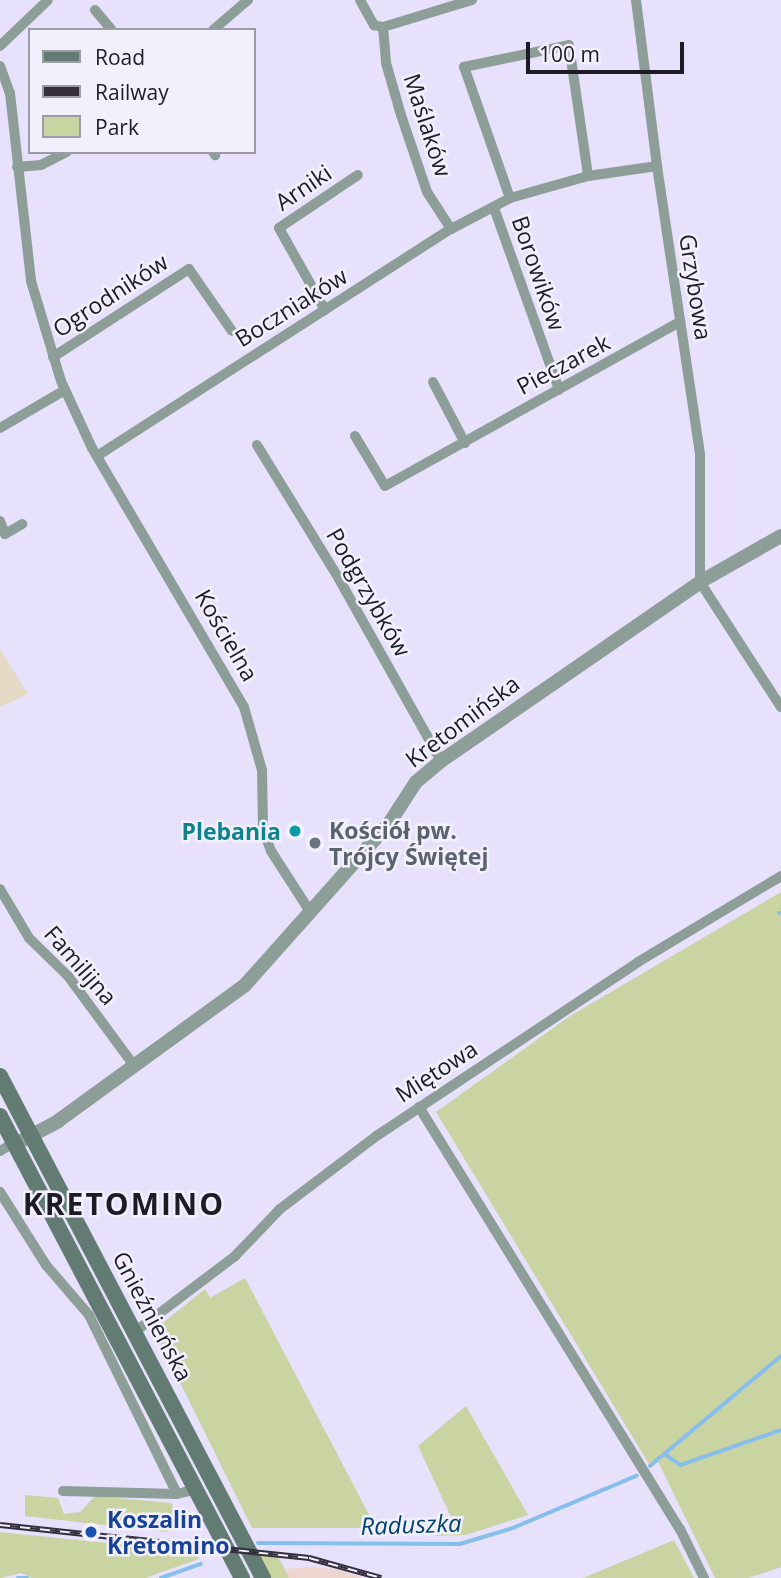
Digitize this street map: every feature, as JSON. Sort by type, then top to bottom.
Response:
[{"type":"main road","name":"Gnieźnieńska","points":[[0,1076],[264,1578]]},
{"type":"main road","name":"Gnieźnieńska","points":[[0,1116],[7,1147],[197,1489],[242,1578]]},
{"type":"street","points":[[0,46],[48,0]]},
{"type":"street","points":[[215,28],[248,0]]},
{"type":"street","name":"Maślaków","points":[[360,0],[379,26],[386,63],[427,191],[451,229]]},
{"type":"street","points":[[379,26],[472,0]]},
{"type":"street","name":"Grzybowa","points":[[636,0],[657,166],[700,454],[700,582]]},
{"type":"street","points":[[95,10],[109,28]]},
{"type":"street","points":[[510,198],[464,67],[569,46],[588,176]]},
{"type":"street","name":"Kościelna","points":[[0,66],[10,93],[32,281],[65,390],[97,456],[244,706],[262,770],[263,829],[271,851],[311,913]]},
{"type":"street","points":[[17,167],[41,165],[63,154]]},
{"type":"street","name":"Boczniaków","points":[[97,456],[451,229],[510,198],[588,176],[657,166]]},
{"type":"street","name":"Arniki","points":[[325,310],[279,228],[358,175]]},
{"type":"street","name":"Borowików","points":[[494,208],[559,390]]},
{"type":"street","name":"Ogrodników","points":[[53,357],[189,269],[232,331]]},
{"type":"street","name":"Pieczarek","points":[[355,436],[385,486],[680,322]]},
{"type":"street","points":[[433,382],[465,443]]},
{"type":"street","points":[[0,428],[65,390]]},
{"type":"street","name":"Podgrzybków","points":[[257,445],[339,579],[441,761]]},
{"type":"street","points":[[0,521],[5,534],[22,524]]},
{"type":"street","name":"Kretomińska","points":[[7,1147],[33,1137],[135,1067],[246,985],[390,822],[416,782],[441,761],[700,582],[781,536]]},
{"type":"street","points":[[700,582],[781,707]]},
{"type":"street","name":"Miętowa","points":[[136,1331],[235,1256],[280,1209],[419,1107],[638,962],[781,876]]},
{"type":"street","name":"Familijna","points":[[0,889],[29,938],[68,976],[135,1067]]},
{"type":"street","points":[[419,1107],[680,1529],[704,1578]]},
{"type":"street","points":[[0,1192],[46,1265],[89,1315],[177,1494]]},
{"type":"street","points":[[63,1491],[177,1494],[197,1489]]},
{"type":"shaded area","points":[[0,649],[28,694],[0,707]]},
{"type":"shaded area","points":[[285,1569],[334,1569],[364,1578],[289,1578]]},
{"type":"green space","points":[[781,892],[781,1567],[749,1578],[715,1578],[657,1460],[649,1464],[436,1112],[570,1016]]},
{"type":"green space","points":[[245,1278],[376,1528],[252,1528],[154,1330],[205,1289],[210,1298]]},
{"type":"green space","points":[[466,1406],[528,1515],[466,1535],[435,1536],[451,1528],[452,1519],[418,1446]]},
{"type":"green space","points":[[25,1495],[58,1498],[64,1514],[80,1512],[95,1496],[171,1503],[181,1524],[166,1532],[25,1516]]},
{"type":"green space","points":[[0,1532],[196,1552],[199,1559],[145,1578],[32,1578],[21,1573],[0,1578]]},
{"type":"green space","points":[[674,1540],[694,1578],[583,1578]]},
{"type":"green space","points":[[257,1553],[278,1556],[289,1578],[269,1578]]},
{"type":"waterway","name":"Raduszka","points":[[650,1466],[781,1356]]},
{"type":"waterway","points":[[666,1455],[681,1465],[781,1430]]},
{"type":"waterway","name":"Raduszka","points":[[258,1543],[460,1544],[513,1528],[636,1476]]},
{"type":"waterway","name":"Raduszka","points":[[161,1578],[201,1564]]},
{"type":"waterway","name":"Raduszka","points":[[18,1578],[27,1578]]},
{"type":"railway","points":[[0,1525],[309,1558],[381,1578]]},
{"type":"place","name":"Plebania","points":[[295,831]]},
{"type":"place","name":"Kościół pw. Trójcy Świętej","points":[[315,843]]},
{"type":"place","name":"Koszalin Kretomino","points":[[91,1532]]},
{"type":"district","name":"KRETOMINO","points":[[124,1204]]}]
